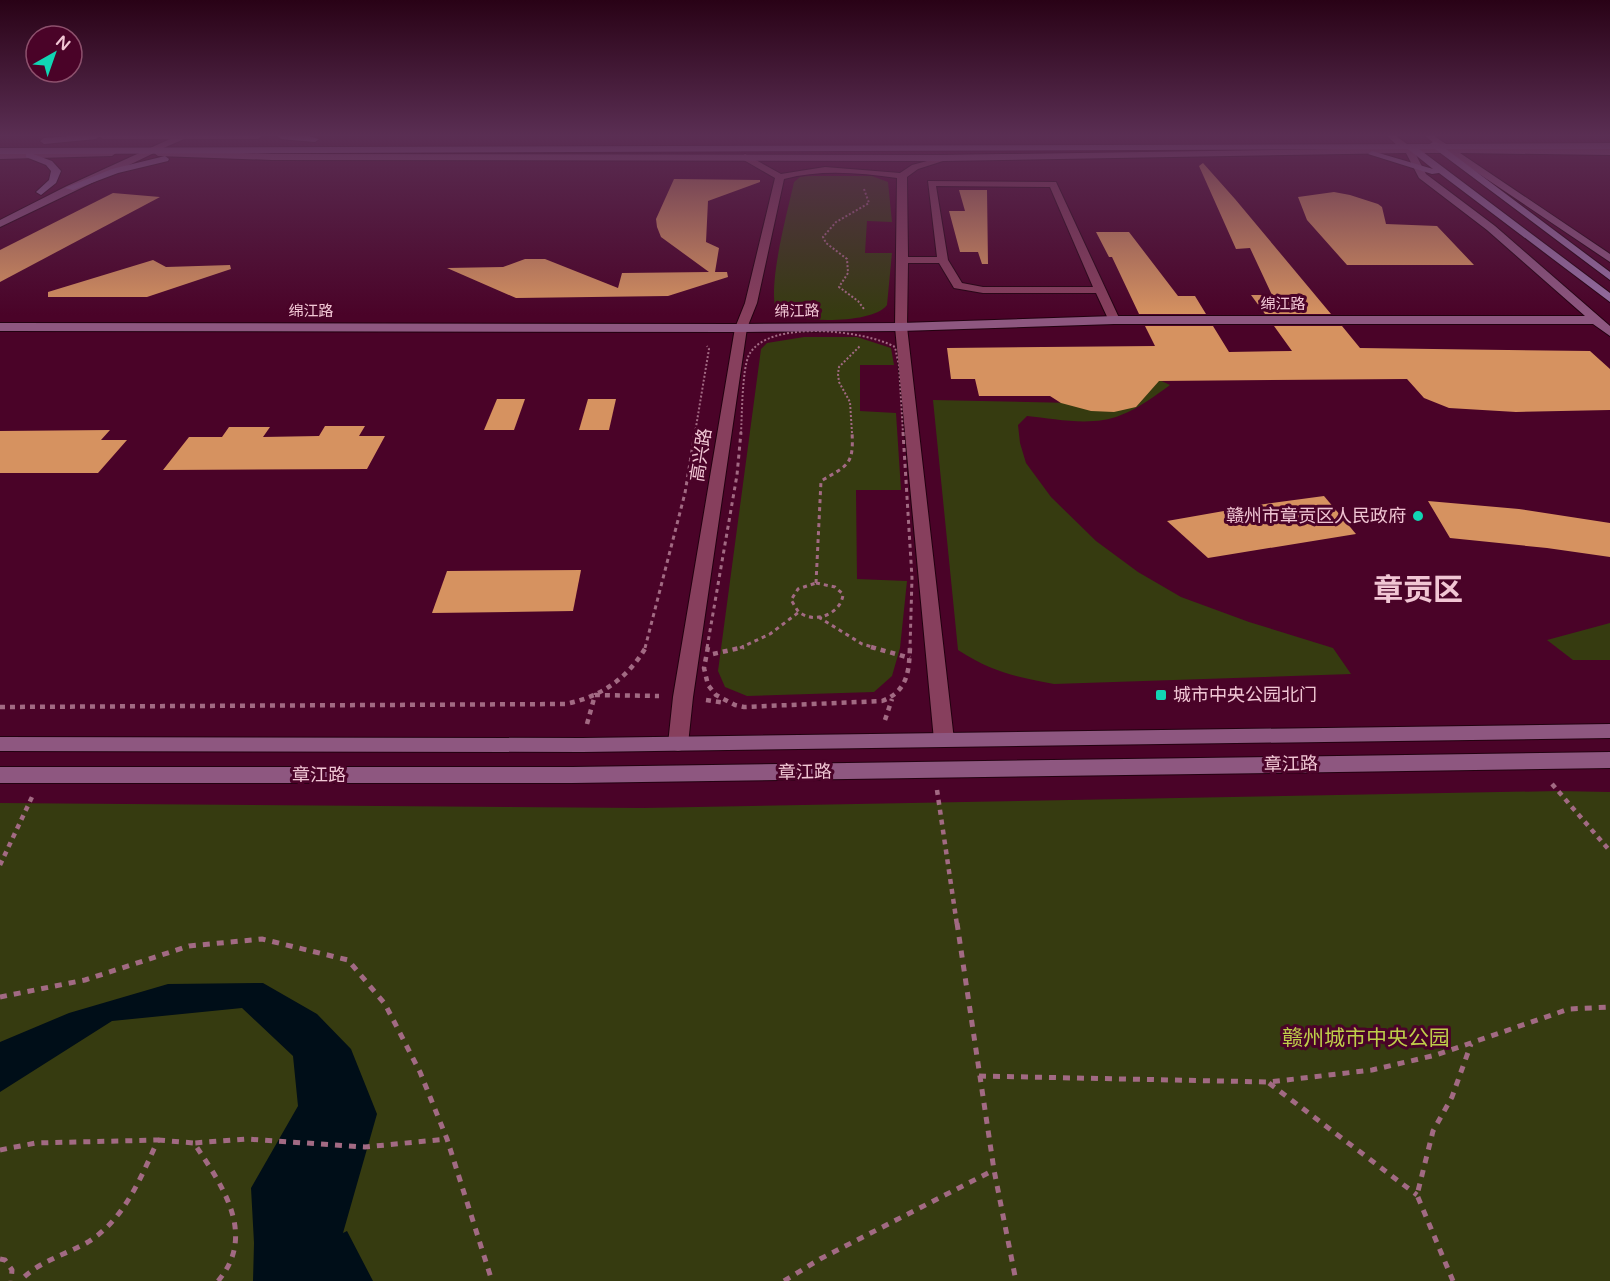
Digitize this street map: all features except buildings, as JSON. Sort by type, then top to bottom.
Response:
[{"type":"main road","points":[[1475,196],[1610,299]]},
{"type":"main road","points":[[1502,196],[1610,277]]},
{"type":"street","points":[[0,212],[33,196]]},
{"type":"street","points":[[0,224],[55,196]]},
{"type":"street","name":"高兴路","points":[[678,744],[683,697],[741,328],[751,303],[776,196]]},
{"type":"street","points":[[902,196],[901,327],[944,740]]},
{"type":"street","points":[[933,196],[943,260],[958,286],[975,289],[1102,290]]},
{"type":"street","points":[[1058,196],[1114,320]]},
{"type":"street","points":[[1448,196],[1491,228],[1610,333]]},
{"type":"street","points":[[1518,196],[1610,259]]},
{"type":"street","points":[[903,260],[943,260]]},
{"type":"street","name":"绵江路","points":[[0,327],[741,328],[901,327],[1114,320],[1595,320]]},
{"type":"street","name":"章江路","points":[[0,744],[678,744],[1610,732]]},
{"type":"street","name":"章江路","points":[[0,775],[572,775],[1610,760]]},
{"type":"path","points":[[867,314],[858,301],[839,287],[848,273],[847,259],[826,243],[822,237],[832,225],[869,203],[868,196]]},
{"type":"path","points":[[833,333],[863,335],[887,341],[895,347],[899,366],[912,578],[909,674],[904,687],[892,698],[882,701],[744,707],[727,703],[714,695],[706,683],[706,655],[737,475],[747,358],[752,347],[774,335],[833,333]]},
{"type":"path","points":[[816,583],[821,481],[846,466],[853,453],[850,402],[839,382],[839,367],[858,350],[863,335]]},
{"type":"path","points":[[0,707],[565,704],[580,702],[595,695],[619,681],[637,665],[646,646],[685,493],[709,349],[703,340]]},
{"type":"path","points":[[831,614],[817,617],[799,612],[791,600],[793,594],[806,585],[826,584],[842,593],[844,600],[842,607],[831,614],[820,618],[862,644],[910,658]]},
{"type":"path","points":[[706,655],[734,652],[758,642],[779,629],[799,612]]},
{"type":"path","points":[[941,768],[937,788],[979,1076],[994,1170],[1016,1281]]},
{"type":"path","points":[[1550,781],[1610,851]]},
{"type":"path","points":[[0,865],[34,794]]},
{"type":"path","points":[[0,998],[85,980],[189,946],[262,939],[348,960],[386,1004],[420,1072],[447,1139],[492,1281]]},
{"type":"path","points":[[979,1076],[1269,1082],[1372,1070],[1436,1055],[1569,1009],[1610,1007]]},
{"type":"path","points":[[1417,1195],[1433,1131],[1452,1097],[1471,1043]]},
{"type":"path","points":[[1269,1082],[1417,1195],[1453,1281]]},
{"type":"path","points":[[0,1150],[36,1143],[158,1140],[194,1143],[246,1139],[364,1147],[447,1139]]},
{"type":"path","points":[[20,1281],[30,1268],[62,1255],[94,1238],[114,1221],[142,1176],[158,1140]]},
{"type":"path","points":[[194,1143],[228,1195],[236,1215],[236,1237],[228,1270],[218,1281]]},
{"type":"path","points":[[784,1281],[820,1259],[994,1170]]},
{"type":"path","points":[[0,1259],[5,1260],[12,1270],[10,1281]]},
{"type":"green space","points":[[791,196],[889,196],[892,222],[867,221],[865,253],[892,253],[887,305],[879,311],[851,319],[817,320],[777,313],[774,286]]},
{"type":"green space","points":[[804,337],[857,337],[891,348],[894,365],[860,365],[860,411],[896,413],[901,490],[856,490],[857,579],[907,581],[900,648],[892,676],[874,692],[747,696],[725,687],[718,671],[761,349],[767,343]]},
{"type":"green space","points":[[1155,378],[1170,385],[1147,402],[1110,419],[1074,421],[1027,416],[1018,425],[1026,463],[1051,497],[1096,541],[1138,572],[1181,597],[1249,622],[1333,648],[1351,674],[1054,684],[1004,673],[958,650],[933,400],[1073,403]]},
{"type":"green space","points":[[1610,623],[1610,660],[1573,660],[1547,640]]},
{"type":"green space","name":"赣州城市中央公园","points":[[1558,791],[1610,792],[1610,1281],[0,1281],[0,803],[643,808]]},
{"type":"shaded area","points":[[263,983],[317,1014],[351,1049],[377,1114],[343,1233],[347,1231],[373,1281],[253,1281],[254,1243],[251,1188],[298,1106],[293,1056],[242,1008],[112,1021],[0,1092],[0,1042],[69,1013],[168,984]]},
{"type":"place","name":"赣州市章贡区人民政府","points":[[1418,516]]},
{"type":"place","name":"城市中央公园北门","points":[[1161,695]]},
{"type":"district","name":"章贡区","points":[[1418,590]]}]
